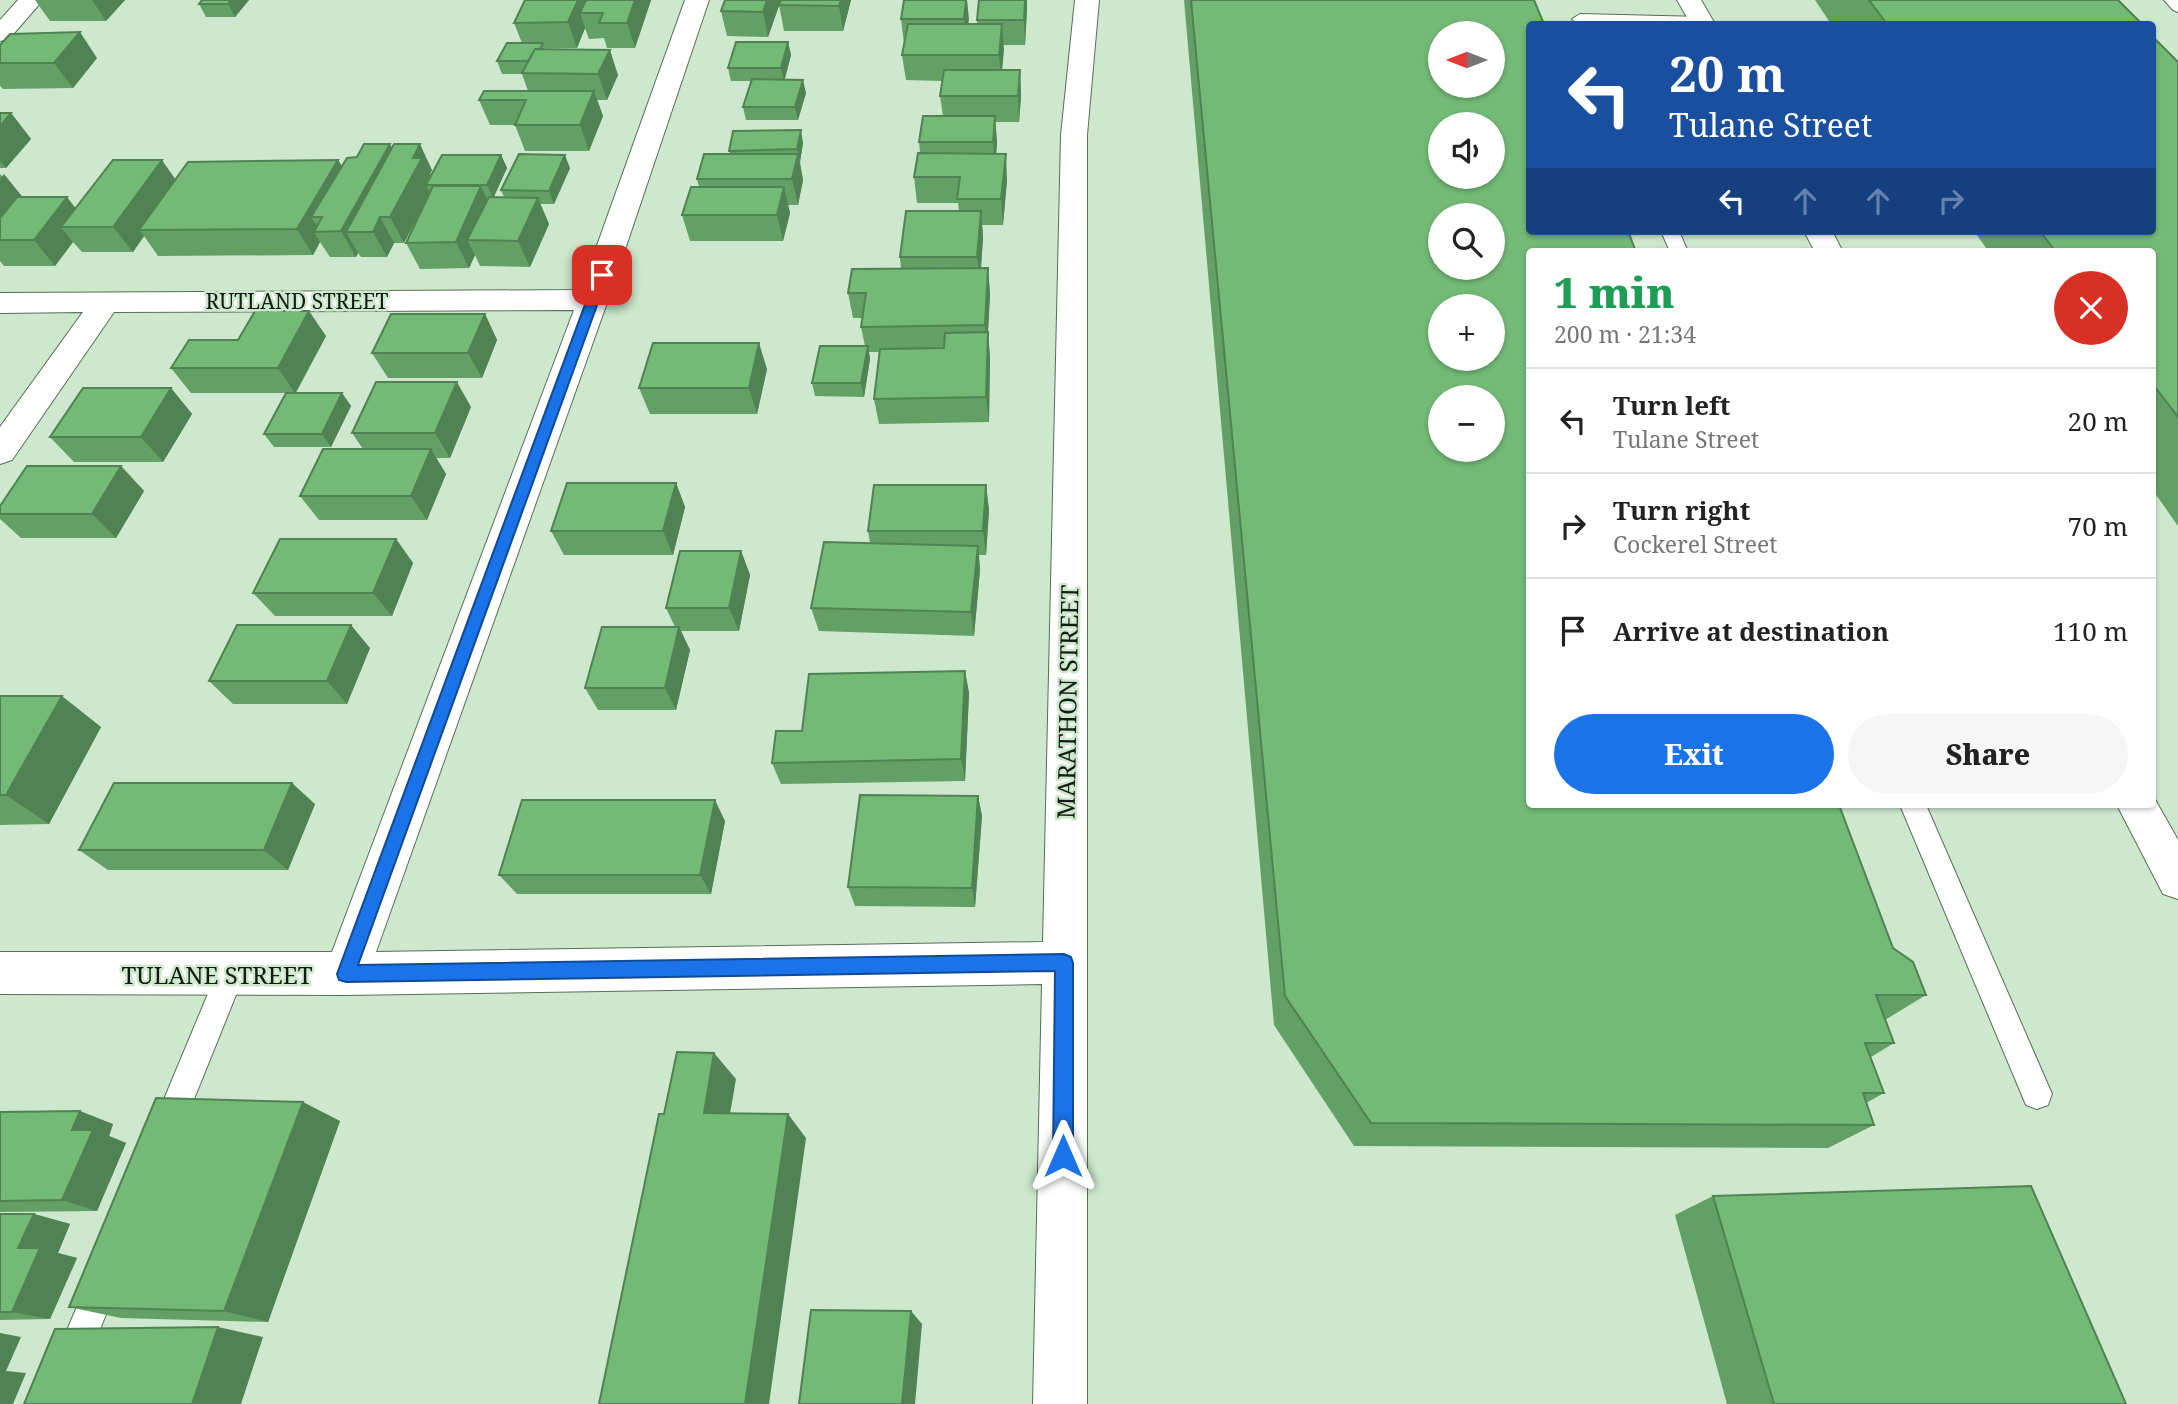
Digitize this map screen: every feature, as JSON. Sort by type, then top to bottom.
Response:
[{"type":"street","points":[[0,34],[31,0]]},
{"type":"street","points":[[346,974],[593,300],[697,0]]},
{"type":"street","name":"MARATHON STREET","points":[[1060,1404],[1073,135],[1087,0]]},
{"type":"street","points":[[1689,0],[1701,21]]},
{"type":"street","name":"RUTLAND STREET","points":[[0,303],[593,300]]},
{"type":"street","points":[[0,452],[105,303]]},
{"type":"street","points":[[2139,808],[2178,880]]},
{"type":"street","name":"TULANE STREET","points":[[0,973],[346,974],[1064,963]]},
{"type":"lane","points":[[1572,0],[1581,21]]},
{"type":"lane","points":[[2171,0],[2178,7]]},
{"type":"lane","points":[[1914,808],[2037,1094]]},
{"type":"lane","points":[[156,1153],[230,975]]},
{"type":"lane","points":[[53,1404],[115,1253]]},
{"type":"building","points":[[202,0],[231,0],[228,4],[199,4]]},
{"type":"building","points":[[525,0],[578,0],[568,22],[514,23]]},
{"type":"building","points":[[586,0],[635,0],[627,23],[599,23],[603,13],[580,13]]},
{"type":"building","points":[[725,0],[767,0],[763,12],[721,11]]},
{"type":"building","points":[[781,0],[841,0],[839,6],[779,5]]},
{"type":"building","points":[[904,0],[966,0],[964,19],[901,19]]},
{"type":"building","points":[[979,0],[1025,0],[1024,20],[977,20]]},
{"type":"building","points":[[1191,0],[1534,0],[1543,21],[1526,21],[1526,235],[1630,235],[1634,248],[1526,248],[1526,808],[1840,808],[1893,948],[1913,962],[1926,995],[1876,995],[1894,1043],[1865,1043],[1884,1093],[1863,1093],[1874,1125],[1371,1123],[1285,996]]},
{"type":"building","points":[[1869,0],[2118,0],[2139,21],[1885,21]]},
{"type":"building","points":[[908,24],[1002,24],[999,55],[902,55]]},
{"type":"building","points":[[80,32],[54,63],[0,63],[0,45],[10,34]]},
{"type":"building","points":[[2156,40],[2178,62],[2178,417],[2156,388],[2156,248],[2053,248],[2043,235],[2156,235]]},
{"type":"building","points":[[736,42],[788,42],[781,68],[728,68]]},
{"type":"building","points":[[507,43],[543,43],[540,49],[535,49],[528,61],[497,61]]},
{"type":"building","points":[[535,49],[610,50],[598,74],[522,73]]},
{"type":"building","points":[[944,70],[1020,70],[1018,96],[940,96]]},
{"type":"building","points":[[752,79],[803,80],[795,107],[743,107]]},
{"type":"building","points":[[484,91],[594,91],[580,125],[515,125],[526,100],[479,100]]},
{"type":"building","points":[[0,113],[11,113],[0,126]]},
{"type":"building","points":[[923,116],[995,116],[993,142],[919,142]]},
{"type":"building","points":[[801,130],[797,149],[729,151],[733,131]]},
{"type":"building","points":[[364,144],[390,144],[341,231],[314,232],[322,217],[311,217],[347,158],[357,157]]},
{"type":"building","points":[[394,144],[420,144],[413,158],[422,158],[390,217],[380,217],[373,232],[346,232]]},
{"type":"building","points":[[918,153],[1006,154],[1001,199],[957,199],[960,177],[914,177]]},
{"type":"building","points":[[519,154],[565,155],[549,191],[501,190]]},
{"type":"building","points":[[704,154],[798,154],[792,179],[697,179]]},
{"type":"building","points":[[442,155],[501,155],[487,185],[426,185]]},
{"type":"building","points":[[113,160],[162,160],[113,227],[61,227]]},
{"type":"building","points":[[338,160],[297,229],[139,230],[188,162]]},
{"type":"building","points":[[433,186],[481,186],[456,242],[406,243]]},
{"type":"building","points":[[691,187],[784,187],[777,215],[682,215]]},
{"type":"building","points":[[17,197],[67,197],[34,240],[0,240],[0,218]]},
{"type":"building","points":[[489,197],[538,198],[518,241],[467,240]]},
{"type":"building","points":[[906,211],[981,211],[977,257],[900,257]]},
{"type":"building","points":[[988,268],[985,325],[861,327],[866,293],[848,293],[852,269]]},
{"type":"building","points":[[255,311],[309,311],[278,368],[171,368],[189,340],[238,340]]},
{"type":"building","points":[[391,314],[485,314],[468,353],[372,353]]},
{"type":"building","points":[[988,332],[986,397],[874,399],[880,349],[944,348],[945,333]]},
{"type":"building","points":[[653,343],[759,343],[749,388],[639,388]]},
{"type":"building","points":[[820,346],[868,346],[861,383],[812,383]]},
{"type":"building","points":[[376,382],[457,382],[435,433],[352,433]]},
{"type":"building","points":[[83,388],[171,388],[141,437],[50,437]]},
{"type":"building","points":[[286,393],[342,393],[322,434],[264,434]]},
{"type":"building","points":[[323,449],[431,449],[411,496],[300,496]]},
{"type":"building","points":[[27,466],[121,466],[92,514],[0,514],[0,506]]},
{"type":"building","points":[[567,483],[676,483],[663,531],[551,531]]},
{"type":"building","points":[[874,485],[986,485],[983,531],[868,531]]},
{"type":"building","points":[[280,539],[396,539],[373,593],[253,593]]},
{"type":"building","points":[[824,542],[978,546],[971,612],[811,608]]},
{"type":"building","points":[[680,551],[741,551],[729,608],[666,608]]},
{"type":"building","points":[[237,625],[351,625],[327,681],[209,681]]},
{"type":"building","points":[[602,627],[679,627],[665,688],[585,688]]},
{"type":"building","points":[[965,671],[961,759],[772,763],[776,731],[802,731],[809,674]]},
{"type":"building","points":[[0,696],[62,696],[6,795],[0,795]]},
{"type":"building","points":[[114,783],[292,783],[264,850],[79,850]]},
{"type":"building","points":[[860,795],[978,796],[972,888],[848,887]]},
{"type":"building","points":[[522,800],[715,800],[700,875],[499,875]]},
{"type":"building","points":[[677,1052],[714,1053],[704,1113],[788,1114],[745,1404],[599,1404],[659,1114],[664,1114]]},
{"type":"building","points":[[156,1098],[303,1102],[224,1311],[69,1307]]},
{"type":"building","points":[[80,1111],[72,1130],[93,1130],[62,1200],[0,1201],[0,1112]]},
{"type":"building","points":[[2031,1186],[2126,1404],[1774,1404],[1713,1196]]},
{"type":"building","points":[[0,1214],[34,1214],[18,1248],[40,1248],[12,1312],[0,1312]]},
{"type":"building","points":[[811,1310],[911,1311],[902,1404],[799,1404]]},
{"type":"building","points":[[218,1327],[192,1404],[24,1404],[55,1329]]},
{"type":"route","points":[[602,275],[346,974],[1064,963],[1063,1156]]}]
